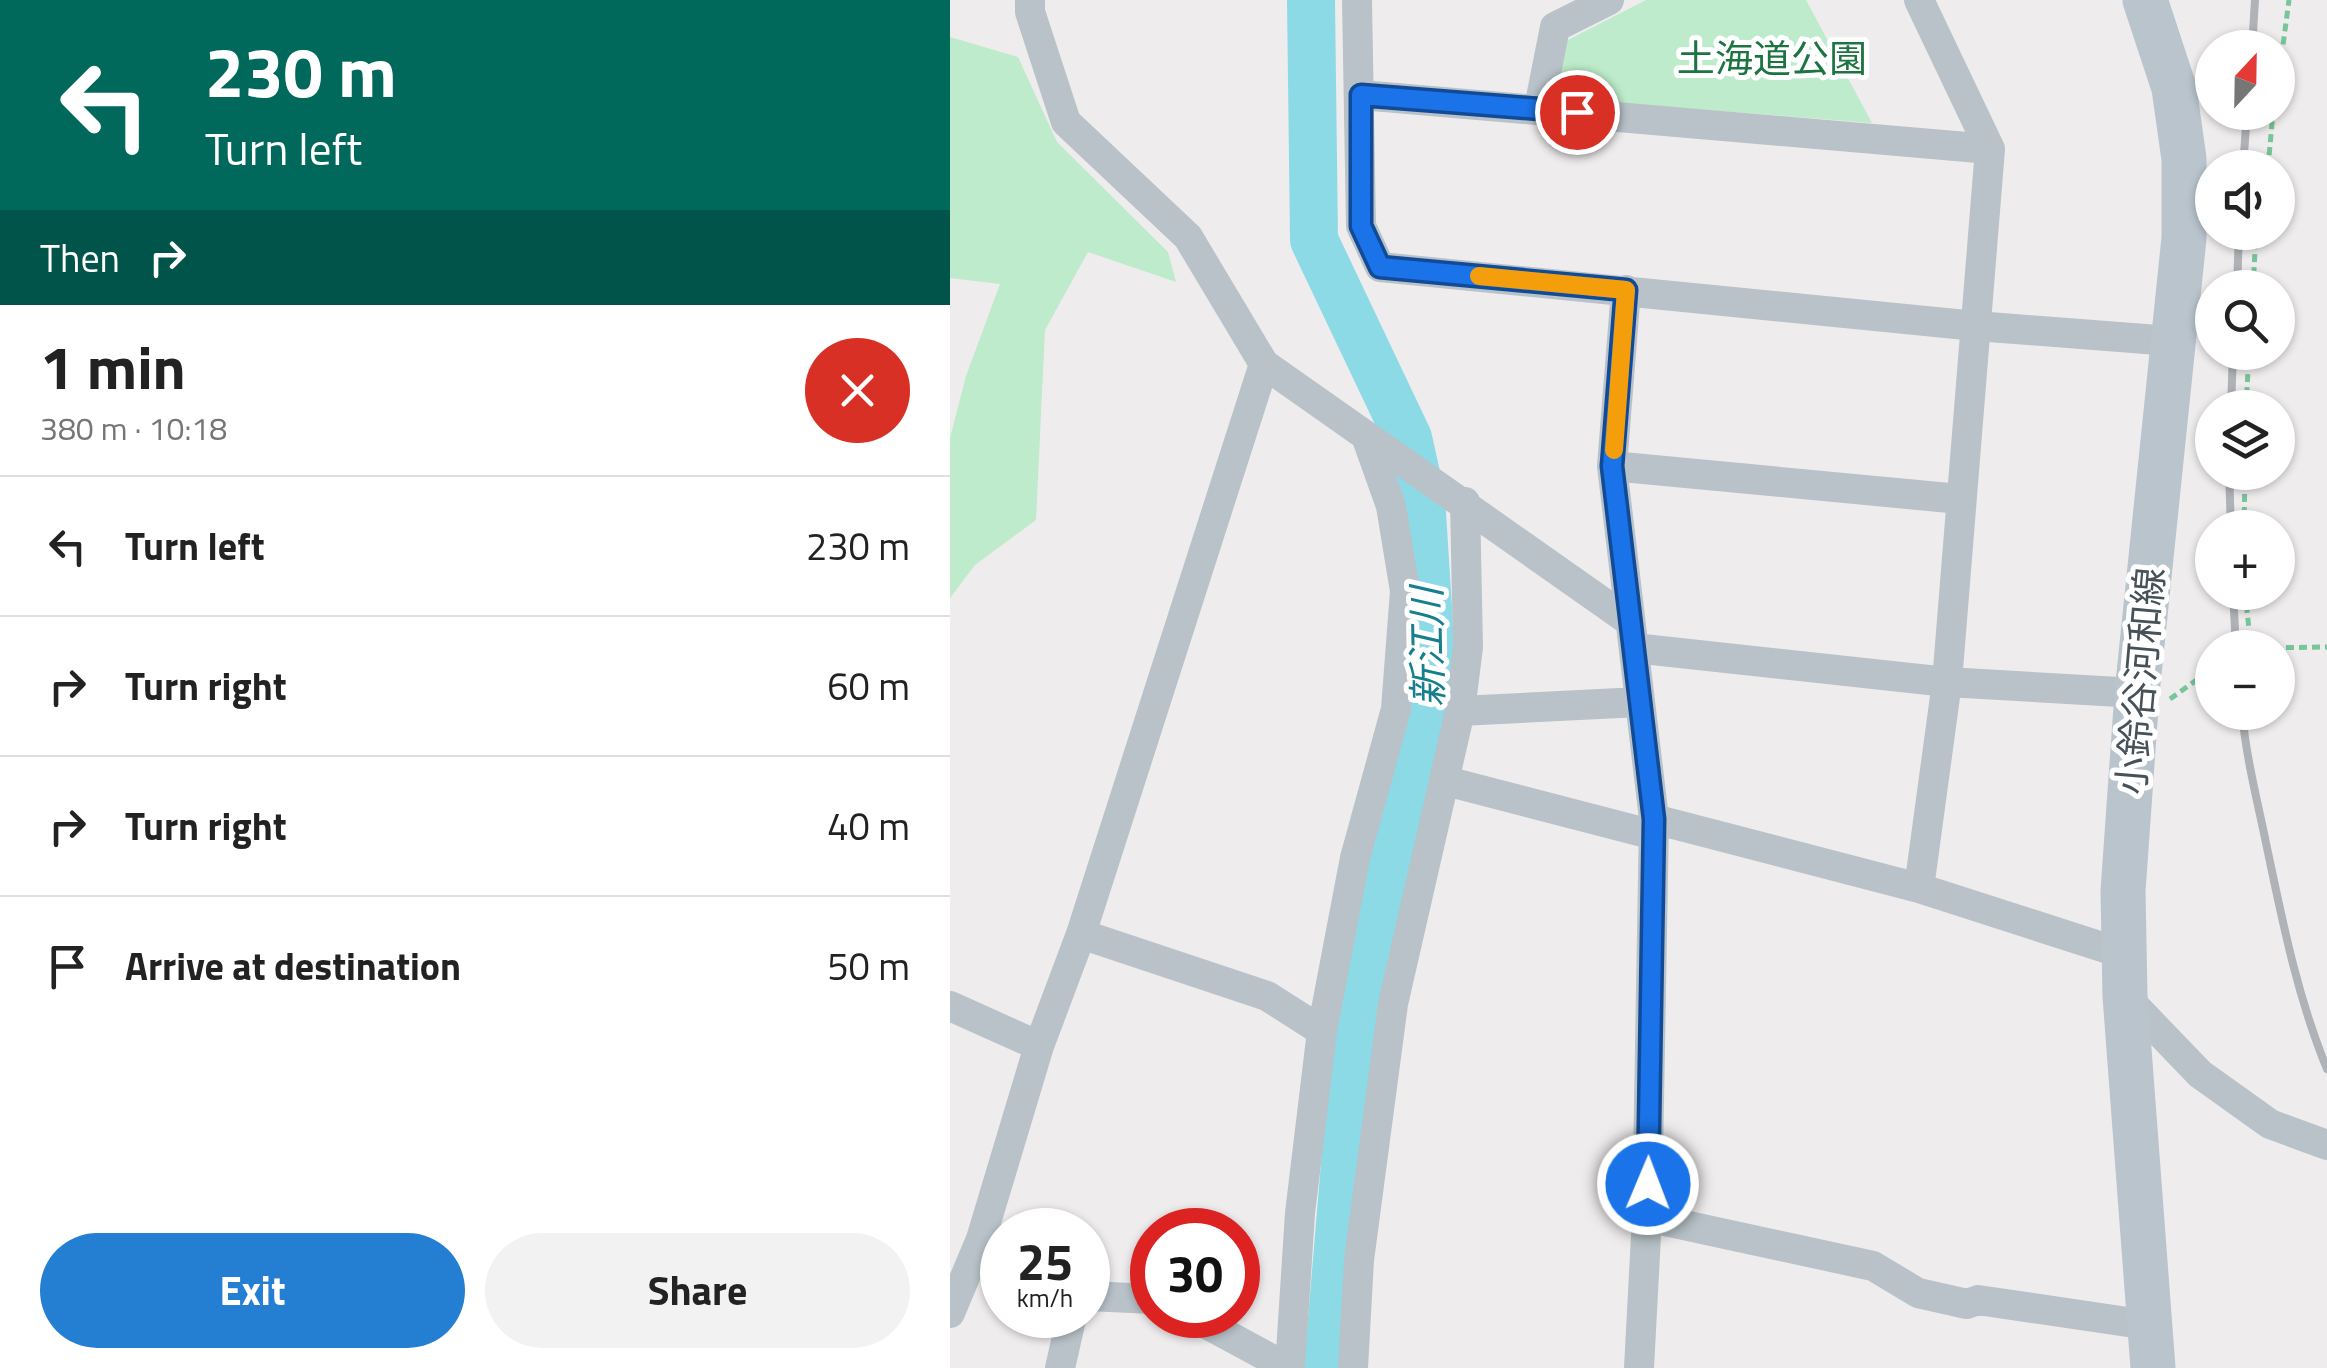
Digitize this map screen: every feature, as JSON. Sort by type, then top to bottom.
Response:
[{"type":"main road","name":"小鈴谷河和線","points":[[2145,0],[2174,88],[2184,160],[2184,238],[2137,693],[2123,891],[2150,1346]]},
{"type":"street","points":[[1030,0],[1030,12],[1066,122],[1188,236],[1264,364],[1465,502],[1631,634],[1947,682],[2137,693]]},
{"type":"street","points":[[1357,0],[1361,226],[1380,267],[1976,326],[2171,341]]},
{"type":"street","points":[[1540,108],[1555,28],[1609,0]]},
{"type":"street","points":[[1919,0],[1990,149],[1947,682],[1919,888]]},
{"type":"street","points":[[1361,95],[1990,149]]},
{"type":"street","points":[[1626,290],[1612,466],[1654,827],[1647,1217],[1639,1368]]},
{"type":"street","points":[[1001,1208],[1039,1046],[1081,934],[1264,364]]},
{"type":"street","points":[[1233,1338],[1289,1368],[1300,1213],[1322,1031],[1355,858],[1396,709],[1405,591],[1391,506],[1366,436]]},
{"type":"street","points":[[1612,466],[1960,499]]},
{"type":"street","points":[[1354,1368],[1358,1260],[1393,1004],[1460,710],[1468,647],[1465,502]]},
{"type":"street","points":[[1460,710],[1640,702]]},
{"type":"street","points":[[1446,781],[1919,888],[2125,975],[2200,1074],[2270,1124],[2327,1145]]},
{"type":"street","points":[[1081,934],[1266,996],[1322,1031]]},
{"type":"street","points":[[950,1006],[1039,1046]]},
{"type":"street","points":[[1647,1217],[1873,1266],[1918,1293],[1968,1304],[1978,1300],[2150,1346]]},
{"type":"street","points":[[950,1313],[980,1265]]},
{"type":"street","points":[[1060,1368],[1067,1338]]},
{"type":"path","points":[[2285,30],[2289,0]]},
{"type":"path","points":[[2295,647],[2327,647]]},
{"type":"green space","name":"土海道公園","points":[[1646,0],[1806,0],[1872,123],[1557,98],[1566,41]]},
{"type":"green space","points":[[950,37],[1018,57],[1057,142],[1168,252],[1176,282],[1088,252],[1045,330],[1036,520],[975,565],[950,598],[950,438],[966,376],[1000,284],[950,278]]},
{"type":"waterway","name":"新江川","points":[[1311,0],[1314,240],[1408,438],[1421,497],[1434,703],[1385,888],[1355,1044],[1328,1368]]},
{"type":"railway","points":[[2253,30],[2255,0]]},
{"type":"railway","points":[[2244,150],[2246,130]]},
{"type":"railway","points":[[2238,250],[2238,270]]},
{"type":"railway","points":[[2232,370],[2232,390]]},
{"type":"railway","points":[[2230,490],[2230,510]]},
{"type":"railway","points":[[2234,610],[2235,630]]},
{"type":"railway","points":[[2244,730],[2284,929],[2327,1069]]},
{"type":"slow traffic","points":[[1479,276],[1626,290],[1614,450]]},
{"type":"route","points":[[1577,112],[1361,95],[1361,226],[1380,267],[1626,290],[1612,466],[1654,819],[1648,1184]]}]
